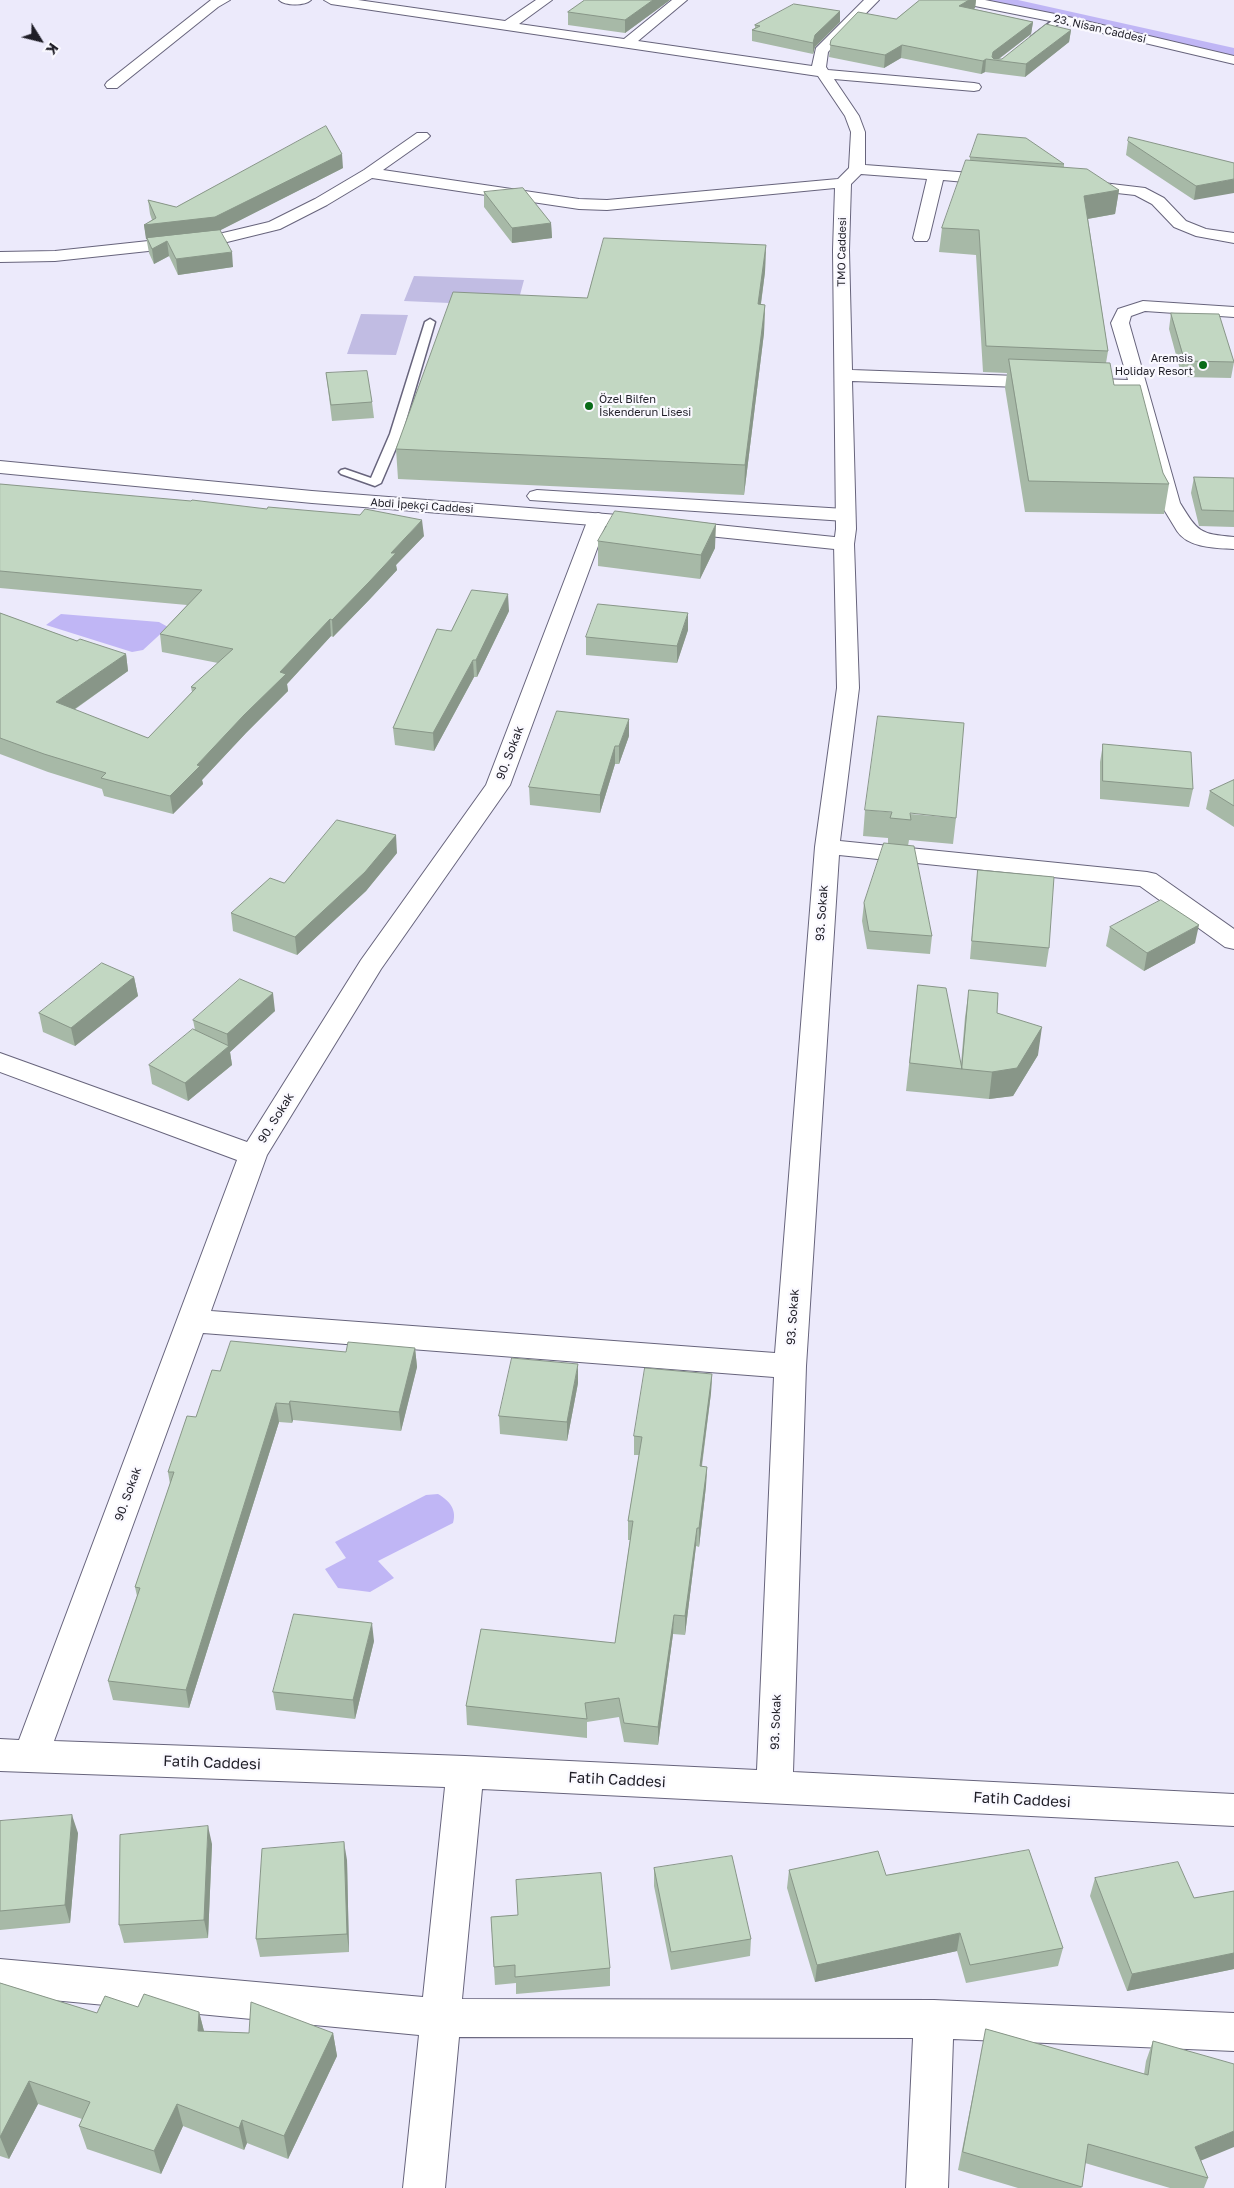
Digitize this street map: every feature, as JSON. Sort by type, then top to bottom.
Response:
[{"type":"street","points":[[112,85],[213,4],[223,0]]},
{"type":"street","points":[[286,0],[304,0]]},
{"type":"street","points":[[331,0],[823,73],[974,87]]},
{"type":"street","points":[[507,26],[545,0]]},
{"type":"street","points":[[626,44],[680,0]]},
{"type":"street","points":[[369,173],[580,204],[607,204],[843,183],[857,169],[858,132],[852,116],[819,67],[821,51],[872,0]]},
{"type":"street","name":"23. Nisan Caddesi","points":[[965,0],[1060,19],[1234,60]]},
{"type":"street","points":[[1,254],[55,256],[223,238],[274,226],[321,202],[369,173],[422,136]]},
{"type":"street","points":[[857,169],[1012,181]]},
{"type":"street","points":[[921,238],[936,176]]},
{"type":"street","name":"TMO Caddesi","points":[[843,183],[841,250],[845,375],[846,529],[844,544]]},
{"type":"street","points":[[1060,184],[1139,191],[1158,201],[1180,224],[1202,233],[1234,238]]},
{"type":"street","points":[[1234,312],[1143,306],[1124,313],[1120,323],[1170,503],[1186,531],[1208,541],[1234,543]]},
{"type":"street","points":[[845,375],[1139,386]]},
{"type":"street","points":[[0,453],[297,477]]},
{"type":"street","name":"Abdi İpekçi Caddesi","points":[[0,467],[312,497],[598,520],[844,544]]},
{"type":"street","name":"Abdi İpekçi Caddesi","points":[[326,479],[394,485]]},
{"type":"street","points":[[521,494],[845,515]]},
{"type":"street","name":"90. Sokak","points":[[15,1756],[192,1321],[253,1155],[370,966],[498,785],[598,520]]},
{"type":"street","name":"93. Sokak","points":[[774,1788],[790,1366],[827,847],[848,688],[844,544]]},
{"type":"street","points":[[827,847],[1147,879],[1234,940]]},
{"type":"street","points":[[0,1062],[253,1155]]},
{"type":"street","points":[[192,1321],[790,1366]]},
{"type":"street","name":"Fatih Caddesi","points":[[15,1756],[465,1772],[1234,1810]]},
{"type":"street","points":[[424,2188],[465,1772]]},
{"type":"street","points":[[0,1977],[440,2018],[934,2019],[1234,2032]]},
{"type":"street","points":[[927,2188],[934,2019]]},
{"type":"lane","points":[[1024,46],[1060,19]]},
{"type":"lane","points":[[345,472],[375,483],[396,434],[430,322]]},
{"type":"shaded area","points":[[983,0],[1018,0],[1234,48],[1234,56]]},
{"type":"shaded area","points":[[414,276],[524,280],[517,306],[404,301]]},
{"type":"shaded area","points":[[361,314],[408,315],[396,355],[347,354]]},
{"type":"shaded area","points":[[61,614],[159,622],[168,627],[143,650],[132,652],[46,625]]},
{"type":"shaded area","points":[[438,1494],[452,1506],[454,1514],[453,1523],[378,1561],[394,1578],[370,1592],[338,1588],[325,1569],[346,1558],[335,1542],[426,1495]]},
{"type":"building","points":[[585,0],[653,0],[625,20],[568,12]]},
{"type":"building","points":[[920,0],[969,0],[959,6],[1033,22],[993,52],[992,57],[994,59],[1002,59],[1046,24],[1071,30],[1026,64],[986,59],[983,61],[902,45],[885,55],[830,45],[831,40],[858,12],[896,19]]},
{"type":"building","points":[[794,4],[840,11],[815,35],[813,43],[752,30],[760,26],[755,25]]},
{"type":"building","points":[[326,126],[342,154],[215,217],[144,225],[156,218],[148,200],[176,207]]},
{"type":"building","points":[[978,134],[1026,138],[1064,164],[970,157]]},
{"type":"building","points":[[1129,137],[1234,163],[1234,179],[1196,186],[1128,141]]},
{"type":"building","points":[[966,160],[1087,169],[1119,190],[1084,196],[1108,351],[986,346],[979,230],[942,228]]},
{"type":"building","points":[[523,188],[551,223],[512,228],[484,192]]},
{"type":"building","points":[[220,230],[232,252],[176,259],[167,241],[152,249],[147,238]]},
{"type":"building","name":"Özel Bilfen İskenderun Lisesi","points":[[604,238],[766,245],[758,304],[765,305],[745,465],[396,449],[453,292],[587,298]]},
{"type":"building","points":[[1171,313],[1219,314],[1234,362],[1185,361]]},
{"type":"building","points":[[1009,359],[1110,363],[1114,385],[1140,385],[1163,473],[1169,484],[1029,481]]},
{"type":"building","points":[[367,371],[372,402],[331,405],[326,373]]},
{"type":"building","points":[[1194,477],[1234,478],[1234,511],[1202,510]]},
{"type":"building","points":[[0,484],[192,500],[267,509],[268,507],[360,515],[365,509],[422,520],[391,553],[396,553],[369,582],[332,620],[330,619],[280,672],[286,674],[244,715],[197,765],[200,766],[170,796],[101,778],[106,773],[0,738],[0,613],[77,641],[80,639],[126,654],[56,702],[148,738],[196,688],[191,687],[233,649],[160,634],[202,590],[0,571]]},
{"type":"building","points":[[615,511],[716,524],[701,555],[598,541]]},
{"type":"building","points":[[472,590],[508,594],[476,660],[473,660],[433,733],[393,728],[437,629],[451,631]]},
{"type":"building","points":[[598,604],[688,613],[677,646],[586,637]]},
{"type":"building","points":[[557,711],[629,719],[619,746],[615,746],[600,795],[529,787]]},
{"type":"building","points":[[878,716],[964,723],[956,818],[910,813],[911,820],[890,818],[892,812],[865,810]]},
{"type":"building","points":[[1103,744],[1191,752],[1193,789],[1103,781]]},
{"type":"building","points":[[1234,780],[1234,806],[1210,791]]},
{"type":"building","points":[[337,820],[396,835],[365,872],[295,937],[231,913],[270,878],[284,883]]},
{"type":"building","points":[[884,843],[914,846],[932,936],[869,931],[864,903]]},
{"type":"building","points":[[978,870],[1054,877],[1049,948],[972,941]]},
{"type":"building","points":[[1161,900],[1199,925],[1147,953],[1110,927]]},
{"type":"building","points":[[102,963],[134,977],[71,1028],[39,1013]]},
{"type":"building","points":[[240,979],[273,993],[227,1034],[193,1020]]},
{"type":"building","points":[[918,985],[946,988],[962,1069],[910,1063]]},
{"type":"building","points":[[969,990],[998,993],[997,1013],[1042,1027],[1017,1068],[992,1072],[962,1069]]},
{"type":"building","points":[[193,1029],[229,1046],[185,1083],[149,1065]]},
{"type":"building","points":[[231,1341],[346,1352],[348,1342],[415,1348],[399,1412],[290,1401],[289,1404],[276,1403],[186,1690],[108,1681],[140,1588],[135,1587],[174,1472],[168,1472],[187,1416],[196,1417],[212,1370],[220,1371]]},
{"type":"building","points":[[512,1358],[578,1364],[567,1422],[499,1416]]},
{"type":"building","points":[[645,1368],[712,1374],[700,1466],[707,1467],[699,1528],[697,1528],[685,1616],[674,1615],[658,1727],[624,1723],[619,1698],[585,1703],[587,1719],[466,1706],[481,1629],[615,1643],[633,1521],[628,1521],[642,1437],[634,1436]]},
{"type":"building","points":[[294,1614],[372,1623],[353,1700],[273,1692]]},
{"type":"building","points":[[72,1815],[65,1905],[0,1911],[0,1821]]},
{"type":"building","points":[[208,1826],[204,1920],[119,1925],[120,1835]]},
{"type":"building","points":[[344,1842],[347,1934],[256,1939],[262,1849]]},
{"type":"building","points":[[1029,1850],[1063,1948],[970,1965],[960,1933],[817,1965],[789,1870],[878,1851],[886,1875]]},
{"type":"building","points":[[732,1856],[751,1939],[671,1952],[654,1868]]},
{"type":"building","points":[[1178,1862],[1194,1898],[1234,1891],[1234,1953],[1132,1974],[1095,1878]]},
{"type":"building","points":[[601,1873],[610,1968],[515,1977],[515,1965],[494,1967],[491,1917],[518,1915],[516,1880]]},
{"type":"building","points":[[0,1983],[97,2013],[105,1996],[138,2007],[144,1994],[199,2012],[198,2031],[249,2033],[251,2002],[333,2033],[284,2136],[242,2120],[239,2128],[177,2104],[154,2151],[79,2126],[90,2102],[29,2081],[0,2137]]},
{"type":"building","points":[[986,2029],[1148,2075],[1153,2041],[1234,2064],[1234,2131],[1195,2147],[1208,2178],[1088,2144],[1082,2187],[963,2152]]},
{"type":"place","name":"Aremsis Holiday Resort","points":[[1203,365]]},
{"type":"place","name":"Özel Bilfen İskenderun Lisesi","points":[[589,406]]}]
